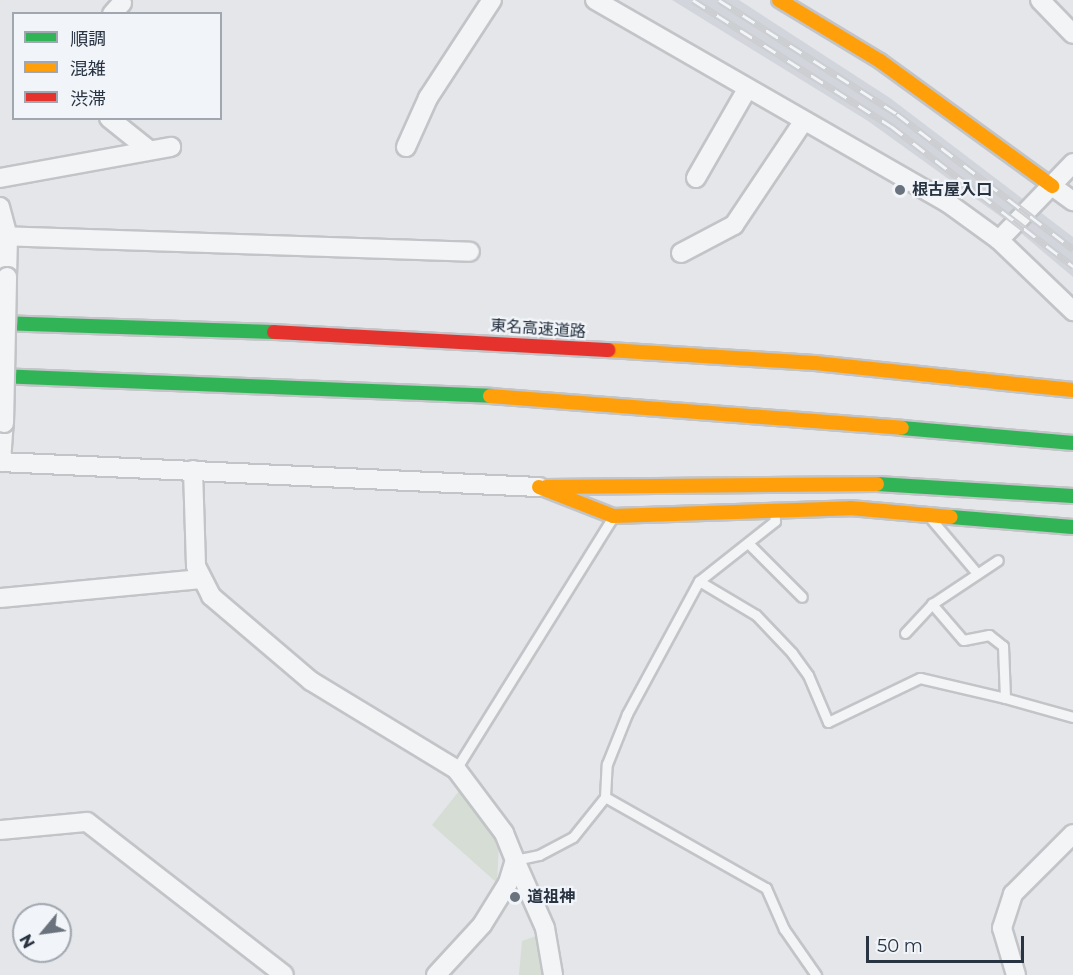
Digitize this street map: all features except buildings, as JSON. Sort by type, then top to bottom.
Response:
[{"type":"main road","points":[[778,0],[880,61],[1052,186]]},
{"type":"main road","name":"東名高速道路","points":[[0,323],[400,336],[815,363],[1073,390]]},
{"type":"main road","points":[[0,376],[589,400],[1073,443]]},
{"type":"main road","points":[[538,487],[881,483],[1073,496]]},
{"type":"main road","points":[[538,487],[613,516],[850,508],[1073,528]]},
{"type":"street","points":[[406,147],[428,98],[492,0]]},
{"type":"street","points":[[595,0],[746,91],[948,203],[999,240],[1073,311]]},
{"type":"street","points":[[1040,0],[1071,27]]},
{"type":"street","points":[[696,178],[746,91]]},
{"type":"street","points":[[112,120],[149,150]]},
{"type":"street","points":[[681,253],[734,225],[803,122]]},
{"type":"street","points":[[0,178],[171,147]]},
{"type":"street","points":[[999,240],[1073,163]]},
{"type":"street","points":[[1052,186],[1073,201]]},
{"type":"street","points":[[0,207],[7,277],[1,462],[538,487]]},
{"type":"street","points":[[4,236],[470,252]]},
{"type":"street","points":[[193,470],[200,579],[226,611],[311,681],[456,769],[504,832],[514,860],[545,928],[553,975]]},
{"type":"street","points":[[0,598],[200,579]]},
{"type":"street","points":[[0,830],[87,822],[284,975]]},
{"type":"street","points":[[1016,975],[1002,928],[1013,894],[1073,834]]},
{"type":"street","points":[[436,975],[496,906],[514,860]]},
{"type":"lane","points":[[514,860],[539,855],[573,837],[604,797],[607,764],[627,714],[699,581],[775,521],[774,510]]},
{"type":"lane","points":[[929,515],[976,572]]},
{"type":"lane","points":[[456,769],[613,516]]},
{"type":"lane","points":[[748,543],[802,597]]},
{"type":"lane","points":[[905,633],[932,604],[976,572],[998,560]]},
{"type":"lane","points":[[699,581],[756,615],[792,653],[808,675],[828,722],[920,678],[1073,717]]},
{"type":"lane","points":[[932,604],[963,640],[989,635],[1003,646],[1005,698]]},
{"type":"lane","points":[[604,797],[766,888],[784,929],[816,975]]},
{"type":"shaded area","points":[[672,0],[739,0],[890,98],[1073,237],[1073,277],[1004,219],[868,121]]},
{"type":"shaded area","points":[[459,791],[499,842],[497,883],[432,825]]},
{"type":"shaded area","points":[[536,936],[543,975],[519,975],[522,941]]},
{"type":"railway","points":[[693,0],[891,126],[1073,266]]},
{"type":"railway","points":[[719,0],[897,114],[1073,249]]},
{"type":"traffic: fast","points":[[0,323],[274,332]]},
{"type":"traffic: fast","points":[[0,376],[490,396]]},
{"type":"traffic: fast","points":[[902,428],[1073,443]]},
{"type":"traffic: fast","points":[[877,484],[1073,496]]},
{"type":"traffic: fast","points":[[951,517],[1073,527]]},
{"type":"traffic: slow","points":[[779,0],[880,61],[1052,186]]},
{"type":"traffic: slow","points":[[609,350],[815,363],[1073,390]]},
{"type":"traffic: slow","points":[[490,396],[902,428]]},
{"type":"traffic: slow","points":[[546,487],[877,484]]},
{"type":"traffic: slow","points":[[539,487],[613,516],[850,508],[951,517]]},
{"type":"traffic: jam","points":[[274,332],[609,350]]},
{"type":"place","name":"根古屋入口","points":[[900,190]]},
{"type":"place","name":"道祖神","points":[[515,897]]}]
